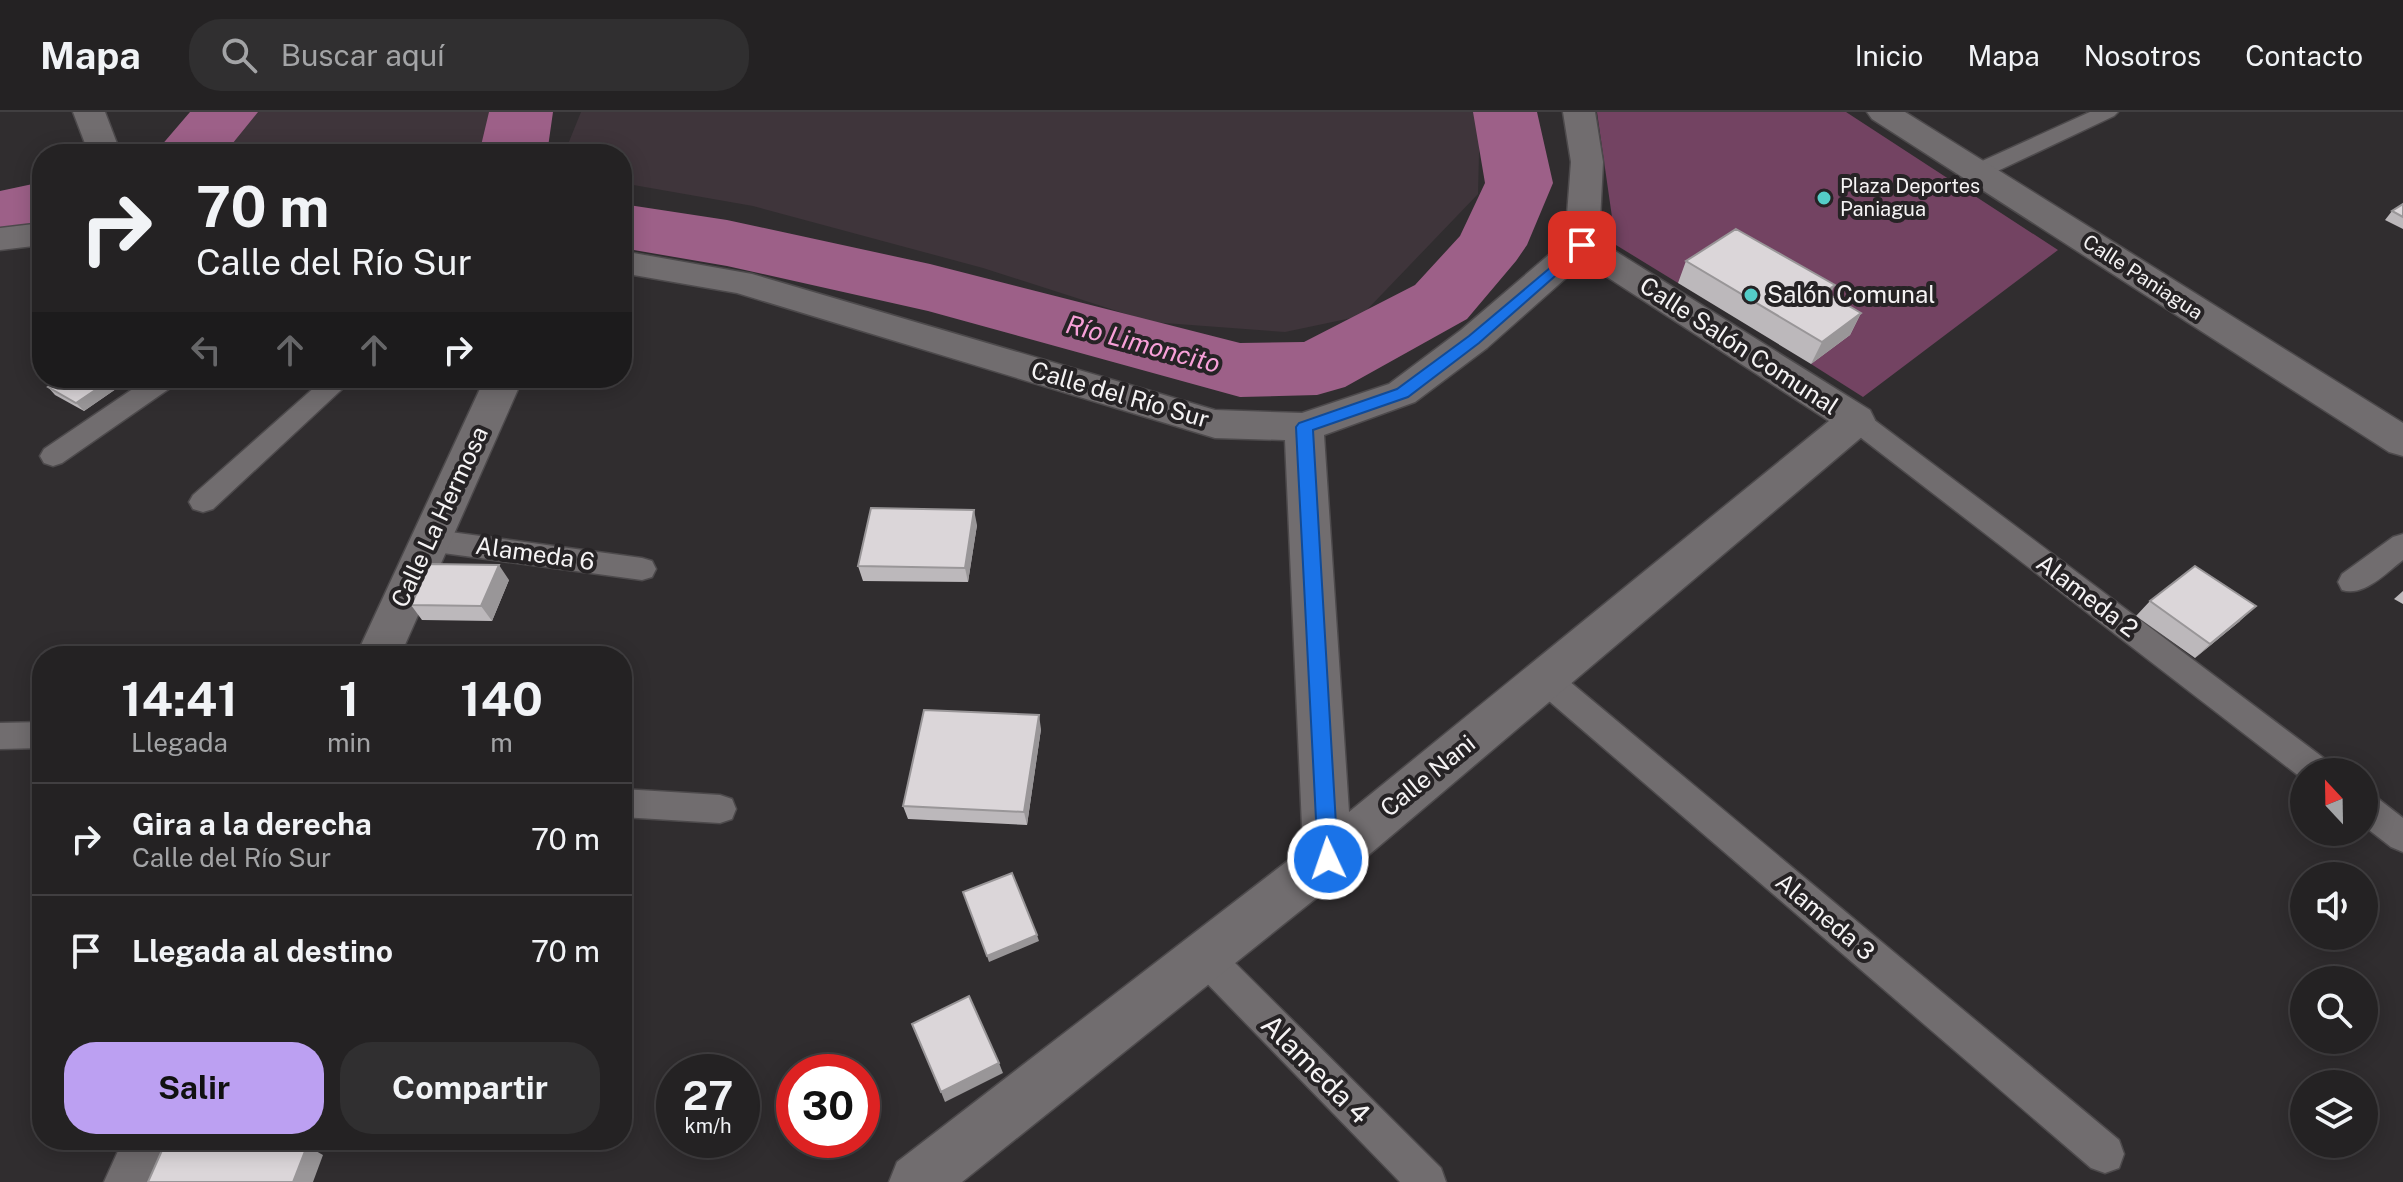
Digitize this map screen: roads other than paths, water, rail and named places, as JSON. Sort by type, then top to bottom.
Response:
[{"type":"street","points":[[89,112],[101,144]]},
{"type":"street","points":[[1579,112],[1587,162],[1582,245]]},
{"type":"street","name":"Calle Paniagua","points":[[1883,112],[2403,442]]},
{"type":"street","points":[[0,239],[32,235]]},
{"type":"street","name":"Calle Salón Comunal","points":[[1582,245],[1856,420]]},
{"type":"street","name":"Calle del Río Sur","points":[[632,264],[740,282],[1215,424],[1304,427],[1402,393],[1474,339],[1582,245]]},
{"type":"street","name":"Calle La Hermosa","points":[[382,646],[499,388]]},
{"type":"street","name":"Calle Nani","points":[[917,1182],[1328,859],[1856,420]]},
{"type":"street","points":[[1304,427],[1328,859]]},
{"type":"street","points":[[132,1182],[147,1150]]},
{"type":"lane","points":[[1979,171],[2107,112]]},
{"type":"lane","points":[[53,456],[152,388]]},
{"type":"lane","points":[[203,502],[330,388]]},
{"type":"lane","name":"Alameda 2","points":[[1856,420],[2300,758]]},
{"type":"lane","name":"Alameda 6","points":[[428,540],[642,569]]},
{"type":"lane","points":[[2352,582],[2403,545]]},
{"type":"lane","name":"Alameda 3","points":[[1546,680],[2105,1154]]},
{"type":"lane","points":[[0,736],[32,735]]},
{"type":"lane","points":[[632,804],[720,809]]},
{"type":"lane","points":[[2378,818],[2403,837]]},
{"type":"lane","name":"Alameda 4","points":[[1204,956],[1427,1182]]},
{"type":"waterway","name":"Río Limoncito","points":[[197,144],[226,112]]},
{"type":"waterway","name":"Río Limoncito","points":[[515,144],[521,112]]},
{"type":"waterway","name":"Río Limoncito","points":[[632,228],[727,243],[930,288],[1240,370],[1317,368],[1441,302],[1491,245],[1519,183],[1505,112]]},
{"type":"waterway","name":"Río Limoncito","points":[[0,213],[32,205]]},
{"type":"place","name":"Plaza Deportes Paniagua","points":[[1824,198]]},
{"type":"place","name":"Salón Comunal","points":[[1751,295]]}]
